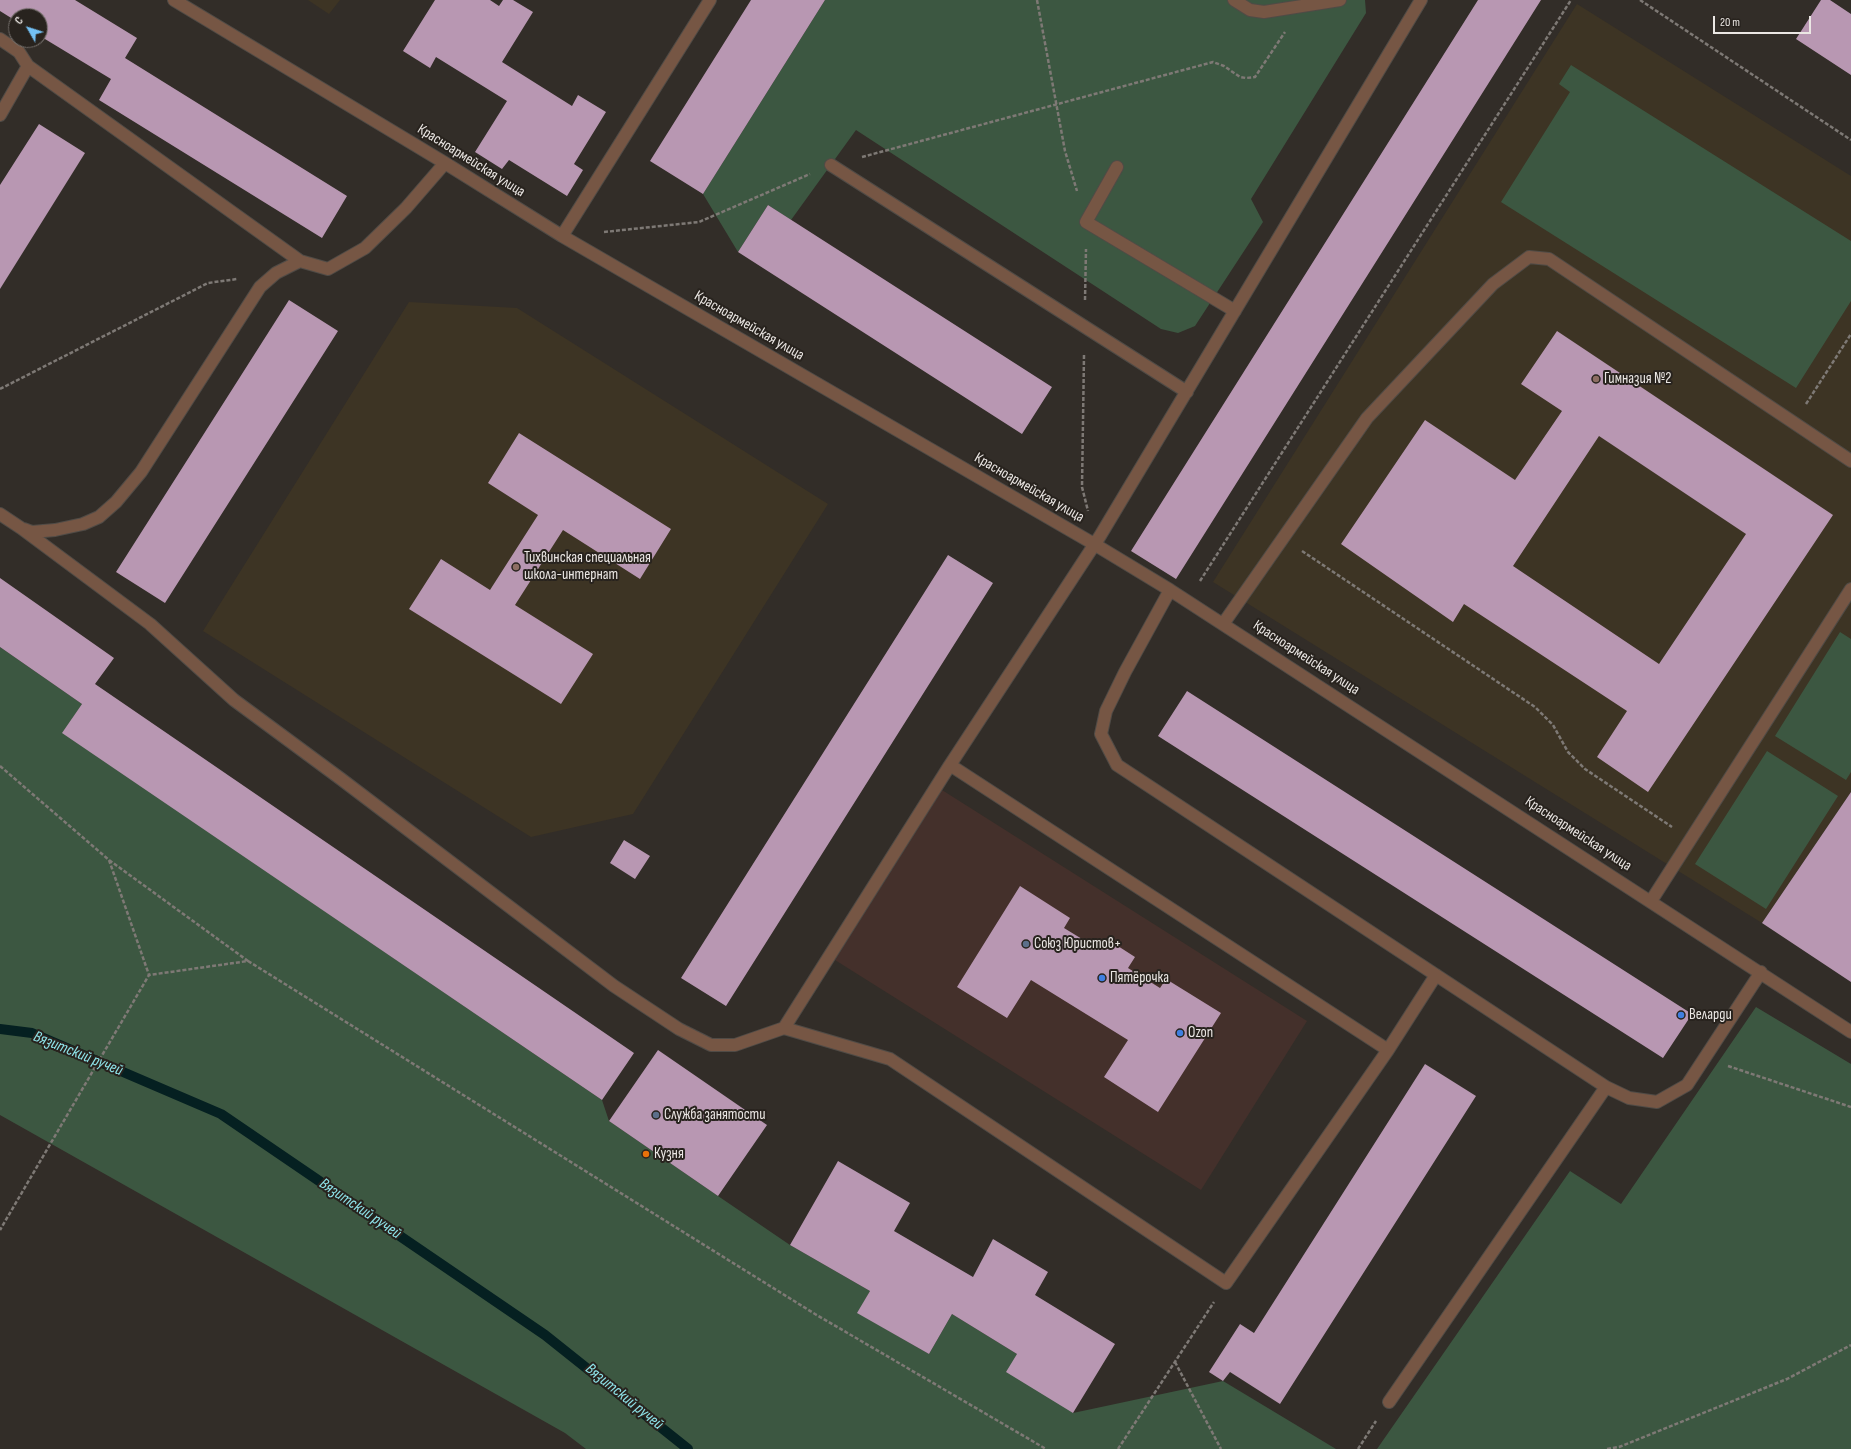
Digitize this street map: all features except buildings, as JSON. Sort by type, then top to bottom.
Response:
[{"type":"street","name":"Красноармейская улица","points":[[174,0],[445,163],[562,236],[1097,540],[1170,590],[1761,972],[1851,1032]]},
{"type":"street","points":[[562,236],[710,0]]},
{"type":"street","points":[[1234,0],[1250,10],[1264,12],[1340,0]]},
{"type":"street","points":[[784,1028],[950,765],[1097,540],[1421,0]]},
{"type":"street","points":[[0,39],[18,52],[28,66],[300,261],[328,269],[365,248],[406,208],[445,163]]},
{"type":"street","points":[[0,115],[28,66]]},
{"type":"street","points":[[831,165],[1187,392]]},
{"type":"street","points":[[1117,167],[1086,222],[1235,311]]},
{"type":"street","points":[[1224,624],[1367,418],[1493,284],[1529,257],[1549,260],[1851,461]]},
{"type":"street","points":[[21,528],[32,532],[55,530],[83,524],[99,517],[116,502],[141,472],[260,287],[276,273],[300,261]]},
{"type":"street","points":[[0,514],[150,624],[234,700],[348,783],[614,986],[679,1029],[711,1045],[735,1044],[784,1028],[890,1060],[1226,1283],[1388,1050],[1436,976]]},
{"type":"street","points":[[1170,590],[1125,672],[1106,711],[1101,734],[1117,765],[1606,1087],[1629,1098],[1657,1102],[1687,1085],[1761,972]]},
{"type":"street","points":[[1651,901],[1851,590]]},
{"type":"street","points":[[950,765],[1388,1050]]},
{"type":"street","points":[[1389,1402],[1606,1087]]},
{"type":"path","points":[[1037,0],[1065,151],[1086,222],[1082,487],[1097,540]]},
{"type":"path","points":[[1188,601],[1571,0]]},
{"type":"path","points":[[1640,0],[1851,140]]},
{"type":"path","points":[[600,232],[699,222],[831,165],[1056,106],[1213,62],[1224,66],[1240,77],[1246,78],[1255,76],[1304,5]]},
{"type":"path","points":[[0,390],[208,283],[243,278],[260,287]]},
{"type":"path","points":[[1794,422],[1851,334]]},
{"type":"path","points":[[1283,538],[1535,707],[1553,725],[1568,752],[1585,769],[1691,839]]},
{"type":"path","points":[[0,766],[109,860],[248,961],[815,1314],[1046,1449]]},
{"type":"path","points":[[109,860],[149,975]]},
{"type":"path","points":[[149,975],[248,961]]},
{"type":"path","points":[[0,1230],[149,975]]},
{"type":"path","points":[[1705,1058],[1851,1107]]},
{"type":"path","points":[[1118,1449],[1226,1283]]},
{"type":"path","points":[[1607,1449],[1619,1447],[1786,1379],[1851,1345]]},
{"type":"path","points":[[1175,1362],[1221,1449]]},
{"type":"path","points":[[1358,1449],[1389,1402]]},
{"type":"shaded area","points":[[308,0],[340,0],[329,14]]},
{"type":"shaded area","name":"Гимназия №2","points":[[1577,4],[1851,176],[1851,792],[1762,923],[1213,582]]},
{"type":"shaded area","name":"Тихвинская специальная школа-интернат","points":[[409,302],[517,308],[828,504],[633,814],[531,837],[203,631]]},
{"type":"shaded area","points":[[942,790],[1307,1021],[1201,1190],[835,960]]},
{"type":"green space","points":[[825,0],[1365,0],[1366,13],[1251,199],[1263,222],[1195,326],[1178,333],[1161,329],[856,130],[791,220],[768,205],[738,252],[703,194]]},
{"type":"green space","points":[[1571,65],[1851,241],[1851,301],[1796,388],[1501,202],[1570,92],[1559,84]]},
{"type":"green space","points":[[1840,632],[1851,639],[1851,772],[1846,780],[1775,736]]},
{"type":"green space","points":[[0,647],[82,704],[63,733],[602,1100],[609,1121],[790,1245],[870,1291],[858,1313],[929,1354],[952,1314],[1017,1354],[1073,1413],[1223,1381],[1336,1449],[586,1449],[565,1433],[0,1115]]},
{"type":"green space","points":[[1767,751],[1838,796],[1766,909],[1695,864]]},
{"type":"green space","points":[[1756,1007],[1851,1064],[1851,1449],[1377,1449],[1570,1171],[1621,1204]]},
{"type":"waterway","name":"Вязитский ручей","points":[[0,1029],[32,1033],[221,1114],[545,1335],[688,1449]]},
{"type":"place","name":"Гимназия №2","points":[[1596,379]]},
{"type":"place","name":"Тихвинская специальная школа-интернат","points":[[516,567]]},
{"type":"place","name":"Союз Юристов+","points":[[1026,944]]},
{"type":"place","name":"Пятёрочка","points":[[1102,978]]},
{"type":"place","name":"Веларди","points":[[1681,1015]]},
{"type":"place","name":"Ozon","points":[[1180,1033]]},
{"type":"place","name":"Служба занятости","points":[[656,1115]]},
{"type":"place","name":"Кузня","points":[[646,1154]]}]
